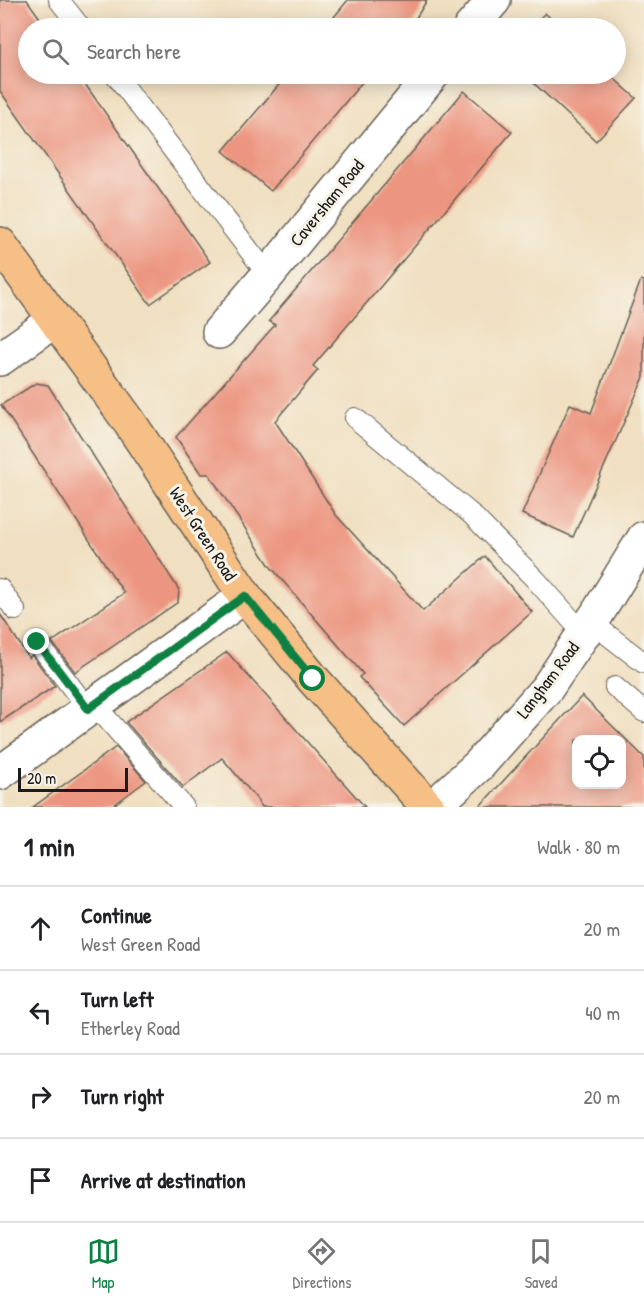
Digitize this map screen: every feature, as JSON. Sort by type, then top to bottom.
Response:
[{"type":"main road","name":"West Green Road","points":[[0,244],[128,420],[245,596],[313,679],[428,807]]},
{"type":"street","points":[[479,18],[494,0]]},
{"type":"street","name":"Caversham Road","points":[[219,332],[426,84]]},
{"type":"street","points":[[0,358],[55,320]]},
{"type":"street","name":"Langham Road","points":[[433,807],[479,765],[547,688],[644,538]]},
{"type":"street","points":[[0,773],[245,596]]},
{"type":"lane","points":[[59,0],[73,18]]},
{"type":"lane","points":[[123,84],[268,275]]},
{"type":"lane","points":[[355,418],[471,514],[536,580],[587,627],[644,663]]},
{"type":"lane","points":[[0,589],[15,610]]},
{"type":"lane","points":[[37,642],[91,707],[184,807]]},
{"type":"lane","points":[[615,687],[644,712]]},
{"type":"building","points":[[0,0],[27,0],[40,18],[18,18],[18,84],[85,84],[210,262],[150,304],[0,91]]},
{"type":"building","points":[[348,0],[427,0],[416,18],[333,18]]},
{"type":"building","points":[[545,13],[550,18],[540,18]]},
{"type":"building","points":[[280,84],[361,84],[271,191],[223,151]]},
{"type":"building","points":[[535,84],[620,84],[636,98],[596,141]]},
{"type":"building","points":[[464,91],[512,132],[313,366],[318,370],[275,421],[336,515],[423,611],[485,556],[532,612],[404,726],[359,677],[363,674],[270,566],[209,474],[201,474],[176,437],[275,325],[269,321]]},
{"type":"building","points":[[641,280],[644,281],[644,377],[573,537],[522,514],[570,404],[591,413]]},
{"type":"building","points":[[36,383],[48,385],[179,590],[178,602],[75,672],[52,642],[124,593],[1,405]]},
{"type":"building","points":[[0,614],[29,658],[32,655],[55,686],[0,722]]},
{"type":"building","points":[[227,652],[365,807],[262,807],[222,758],[183,787],[126,722]]},
{"type":"building","points":[[582,696],[622,735],[572,735],[572,789],[626,789],[626,739],[644,757],[644,807],[479,807]]},
{"type":"building","points":[[116,747],[146,781],[111,807],[33,807]]},
{"type":"route","points":[[37,642],[88,709],[245,596],[313,679]]}]
